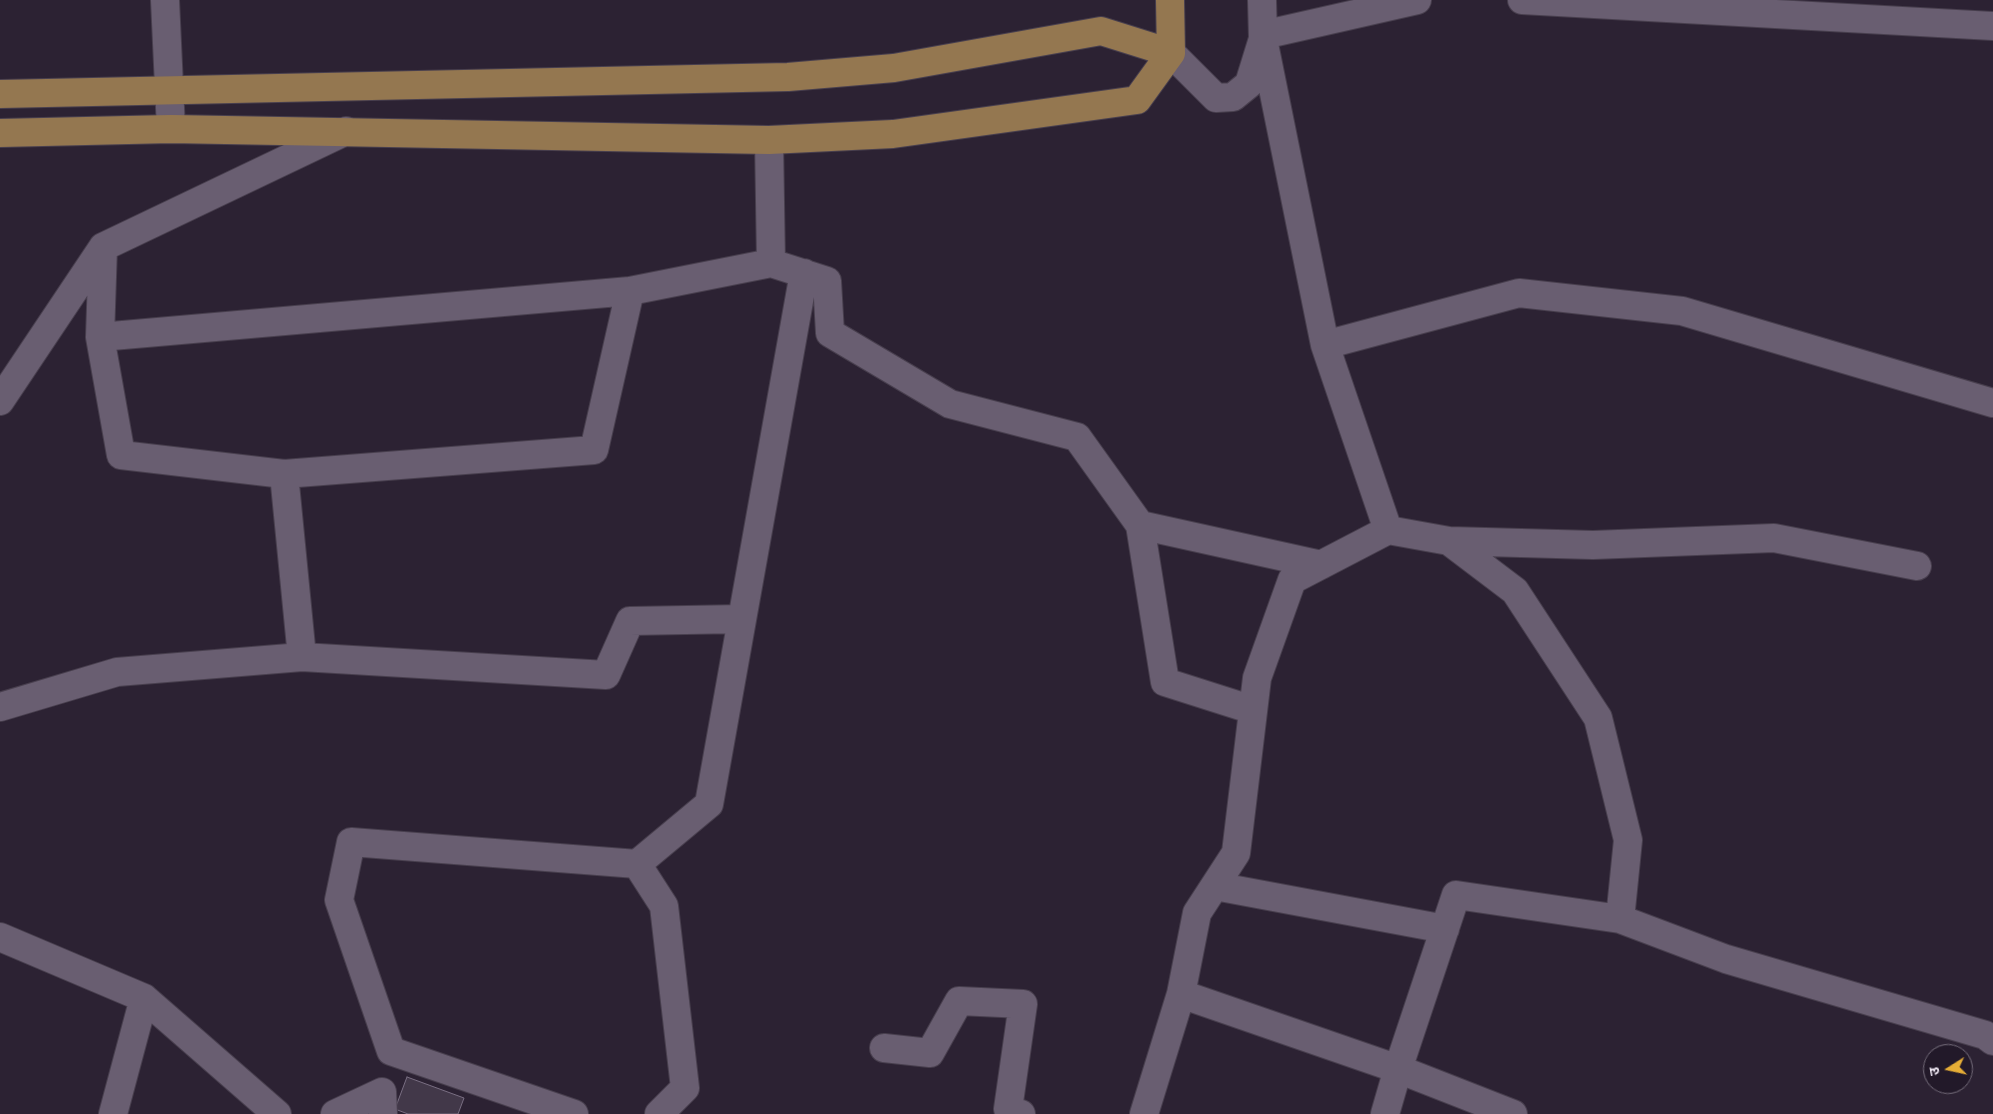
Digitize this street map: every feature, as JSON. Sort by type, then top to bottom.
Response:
[{"type":"main road","points":[[0,133],[171,129],[769,140],[893,134],[1137,100],[1171,53],[1170,0]]},
{"type":"main road","points":[[0,94],[169,92],[788,77],[894,68],[1101,31],[1171,53]]},
{"type":"street","points":[[165,0],[171,129]]},
{"type":"street","points":[[1262,0],[1263,37],[1326,346],[1388,530]]},
{"type":"street","points":[[1263,37],[1417,0]]},
{"type":"street","points":[[1522,0],[1993,26]]},
{"type":"street","points":[[1171,53],[1216,98],[1233,97],[1249,84],[1263,37]]},
{"type":"street","points":[[0,401],[103,248],[346,132]]},
{"type":"street","points":[[769,140],[771,263]]},
{"type":"street","points":[[103,248],[100,337],[121,456],[284,474],[594,450],[630,291]]},
{"type":"street","points":[[100,337],[630,291],[771,263],[826,281],[830,333],[950,404],[1077,437],[1140,525],[1165,682],[1253,710]]},
{"type":"street","points":[[574,1114],[391,1051],[340,900],[351,842],[637,864],[709,804],[804,274]]},
{"type":"street","points":[[1326,346],[1519,293],[1682,311],[1993,403]]},
{"type":"street","points":[[284,474],[302,656]]},
{"type":"street","points":[[1140,525],[1321,565]]},
{"type":"street","points":[[1144,1114],[1181,994],[1197,913],[1236,853],[1257,678],[1292,580],[1388,530],[1449,541],[1594,545],[1774,538],[1917,566]]},
{"type":"street","points":[[1449,541],[1516,591],[1598,718],[1628,840],[1620,919]]},
{"type":"street","points":[[0,707],[118,672],[302,656],[606,675],[630,621],[742,619]]},
{"type":"street","points":[[637,864],[664,906],[685,1088],[659,1114]]},
{"type":"street","points":[[1215,886],[1444,929]]},
{"type":"street","points":[[1385,1114],[1398,1069],[1456,895],[1620,919],[1726,959],[1985,1035],[1993,1041]]},
{"type":"street","points":[[0,937],[144,998],[278,1114]]},
{"type":"street","points":[[1181,994],[1398,1069],[1513,1114]]},
{"type":"street","points":[[113,1114],[144,998]]},
{"type":"street","points":[[884,1048],[930,1054],[959,1001],[1023,1004],[1008,1109],[1021,1114]]},
{"type":"street","points":[[335,1114],[382,1092],[384,1114]]},
{"type":"building","points":[[407,1077],[464,1098],[458,1114],[408,1114],[395,1109]]}]
